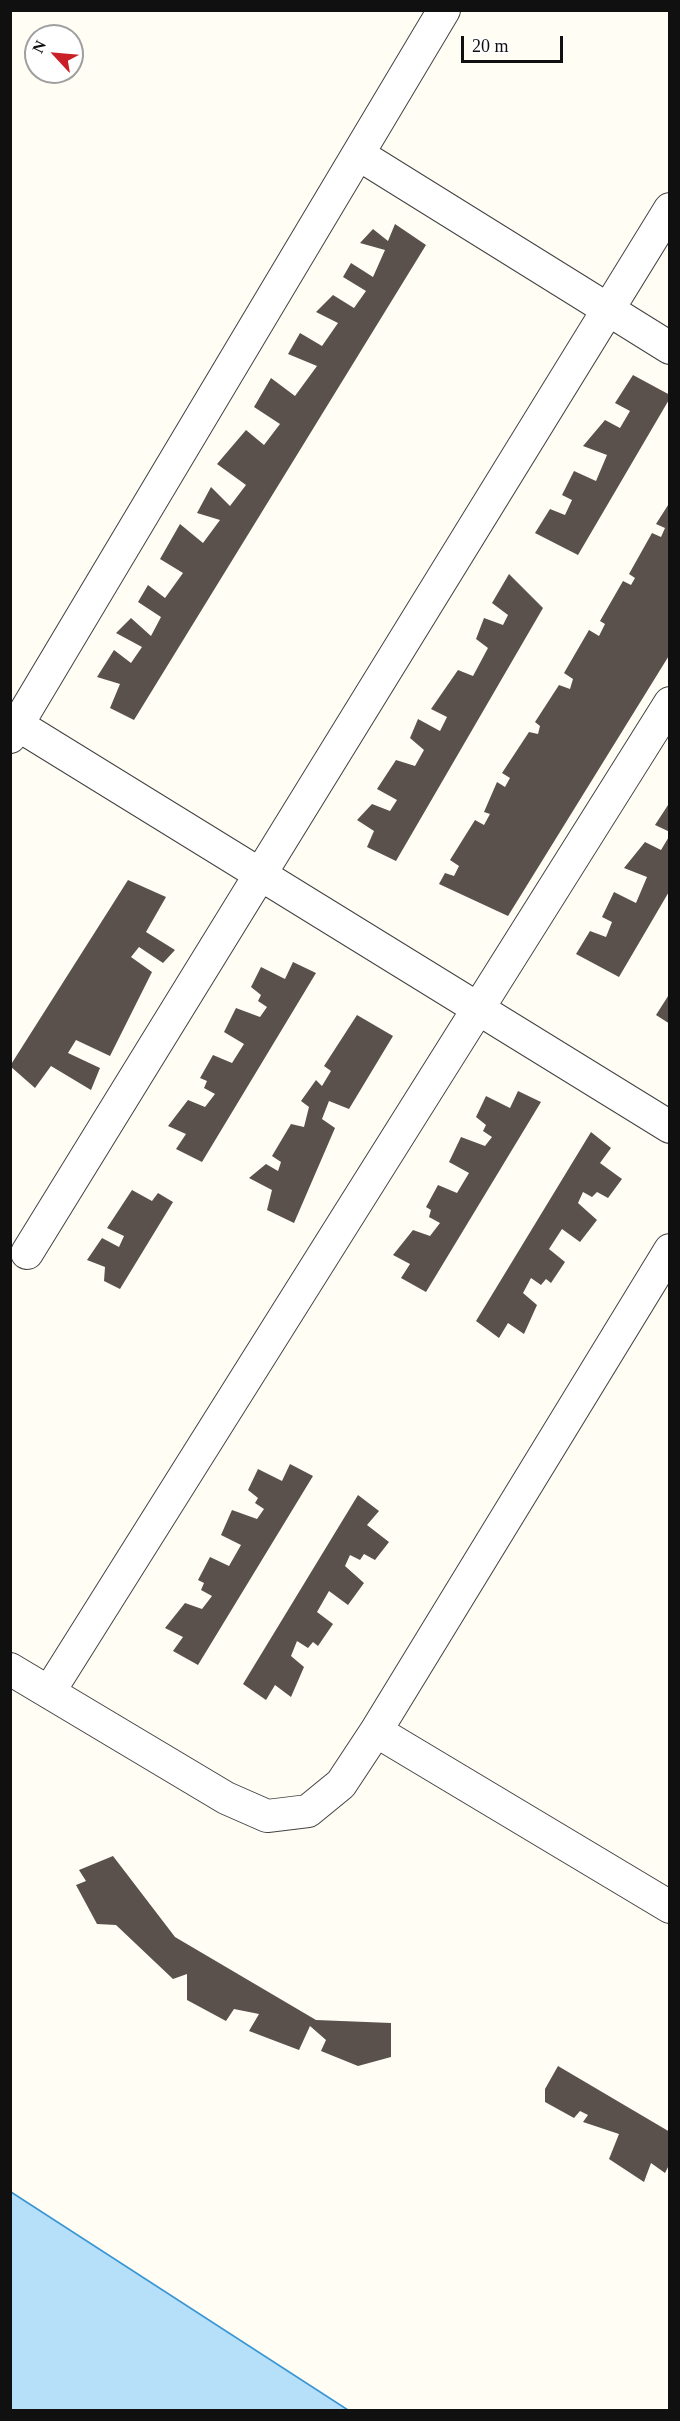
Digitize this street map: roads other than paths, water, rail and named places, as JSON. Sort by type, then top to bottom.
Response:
[{"type":"street","points":[[444,10],[14,731],[260,874],[669,1127]]},
{"type":"street","points":[[358,154],[669,348]]},
{"type":"street","points":[[27,1253],[669,209]]},
{"type":"street","points":[[49,1692],[669,703]]},
{"type":"street","points":[[10,1669],[226,1798],[267,1816],[308,1811],[341,1784],[376,1731],[669,1250]]},
{"type":"street","points":[[376,1731],[669,1907]]},
{"type":"water","points":[[11,2192],[348,2410],[11,2410]]}]
